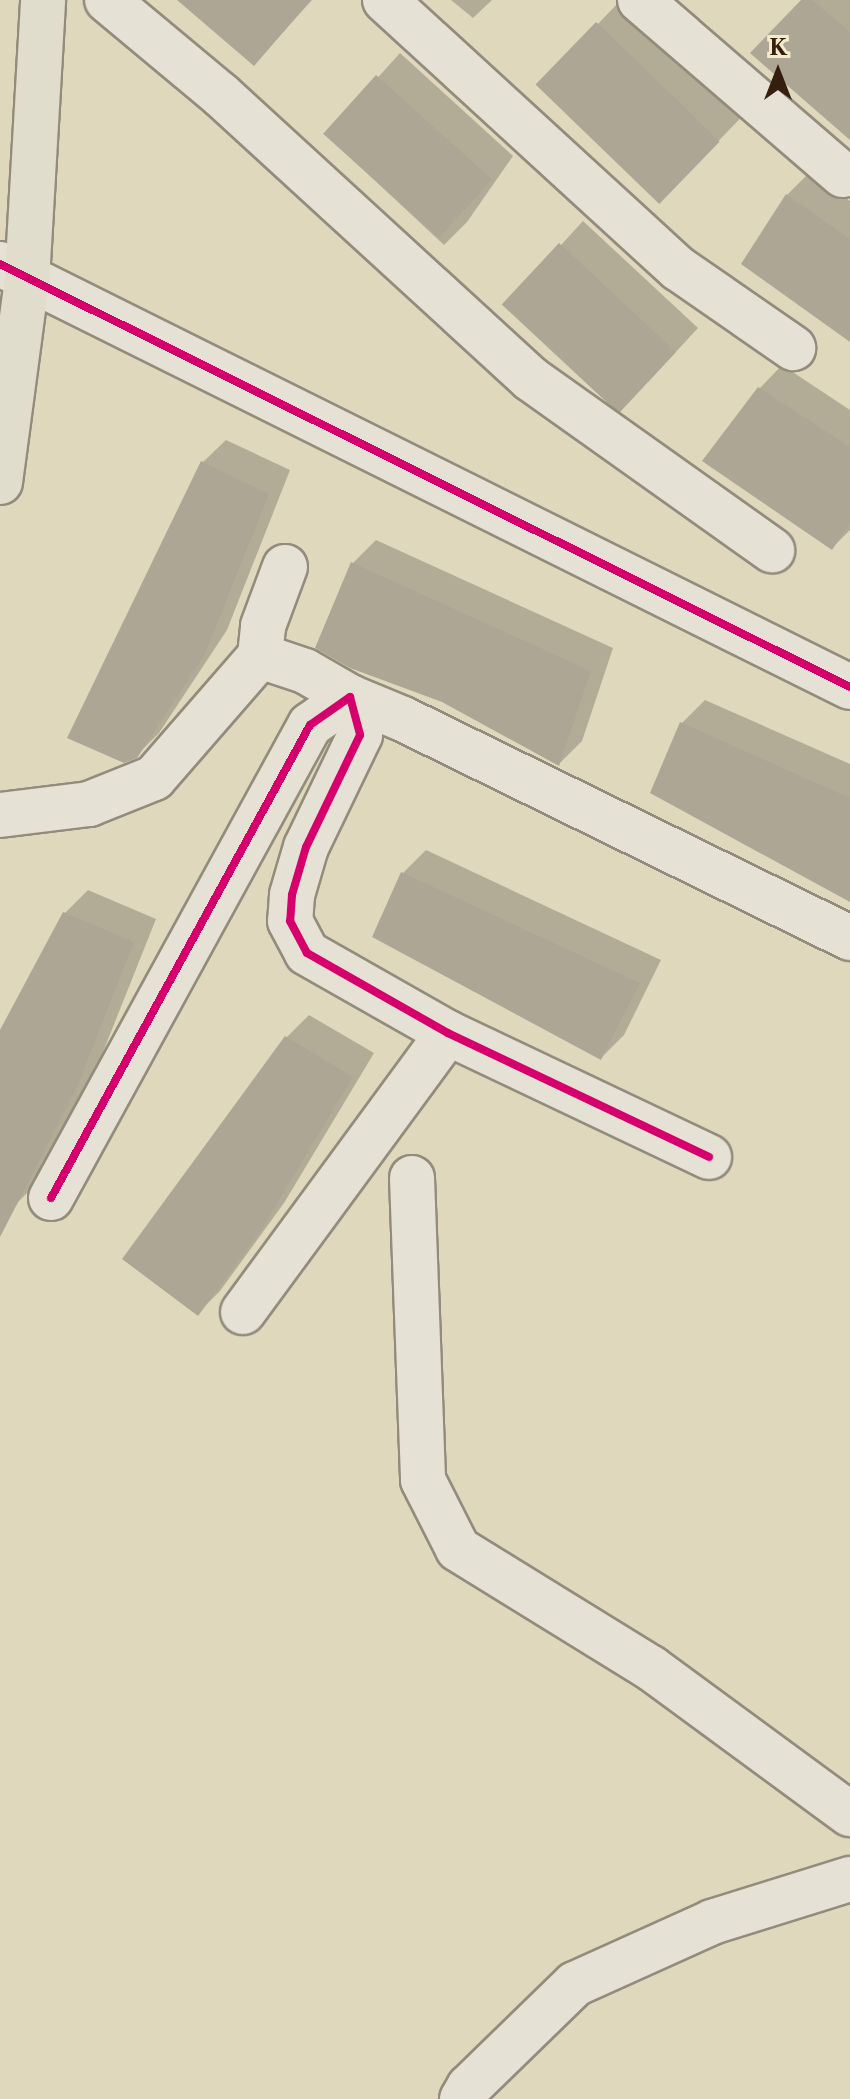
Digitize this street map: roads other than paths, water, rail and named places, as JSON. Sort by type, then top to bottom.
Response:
[{"type":"main road","points":[[0,482],[13,272],[43,0]]},
{"type":"street","points":[[107,0],[221,95],[531,379],[772,550]]},
{"type":"street","points":[[385,0],[679,269],[793,348]]},
{"type":"street","points":[[640,0],[843,175]]},
{"type":"street","points":[[13,272],[850,687]]},
{"type":"street","points":[[0,815],[89,804],[154,778],[260,656],[263,626],[285,567]]},
{"type":"street","points":[[260,656],[305,671],[350,697],[403,719],[850,938]]},
{"type":"street","points":[[350,697],[360,735],[306,847],[292,895],[290,921],[307,953],[448,1033],[709,1157]]},
{"type":"street","points":[[51,1198],[310,725],[350,697]]},
{"type":"street","points":[[243,1312],[448,1033]]},
{"type":"street","points":[[412,1178],[423,1480],[458,1549],[651,1668],[850,1814]]},
{"type":"street","points":[[462,2099],[469,2087],[575,1984],[712,1922],[850,1879]]}]
